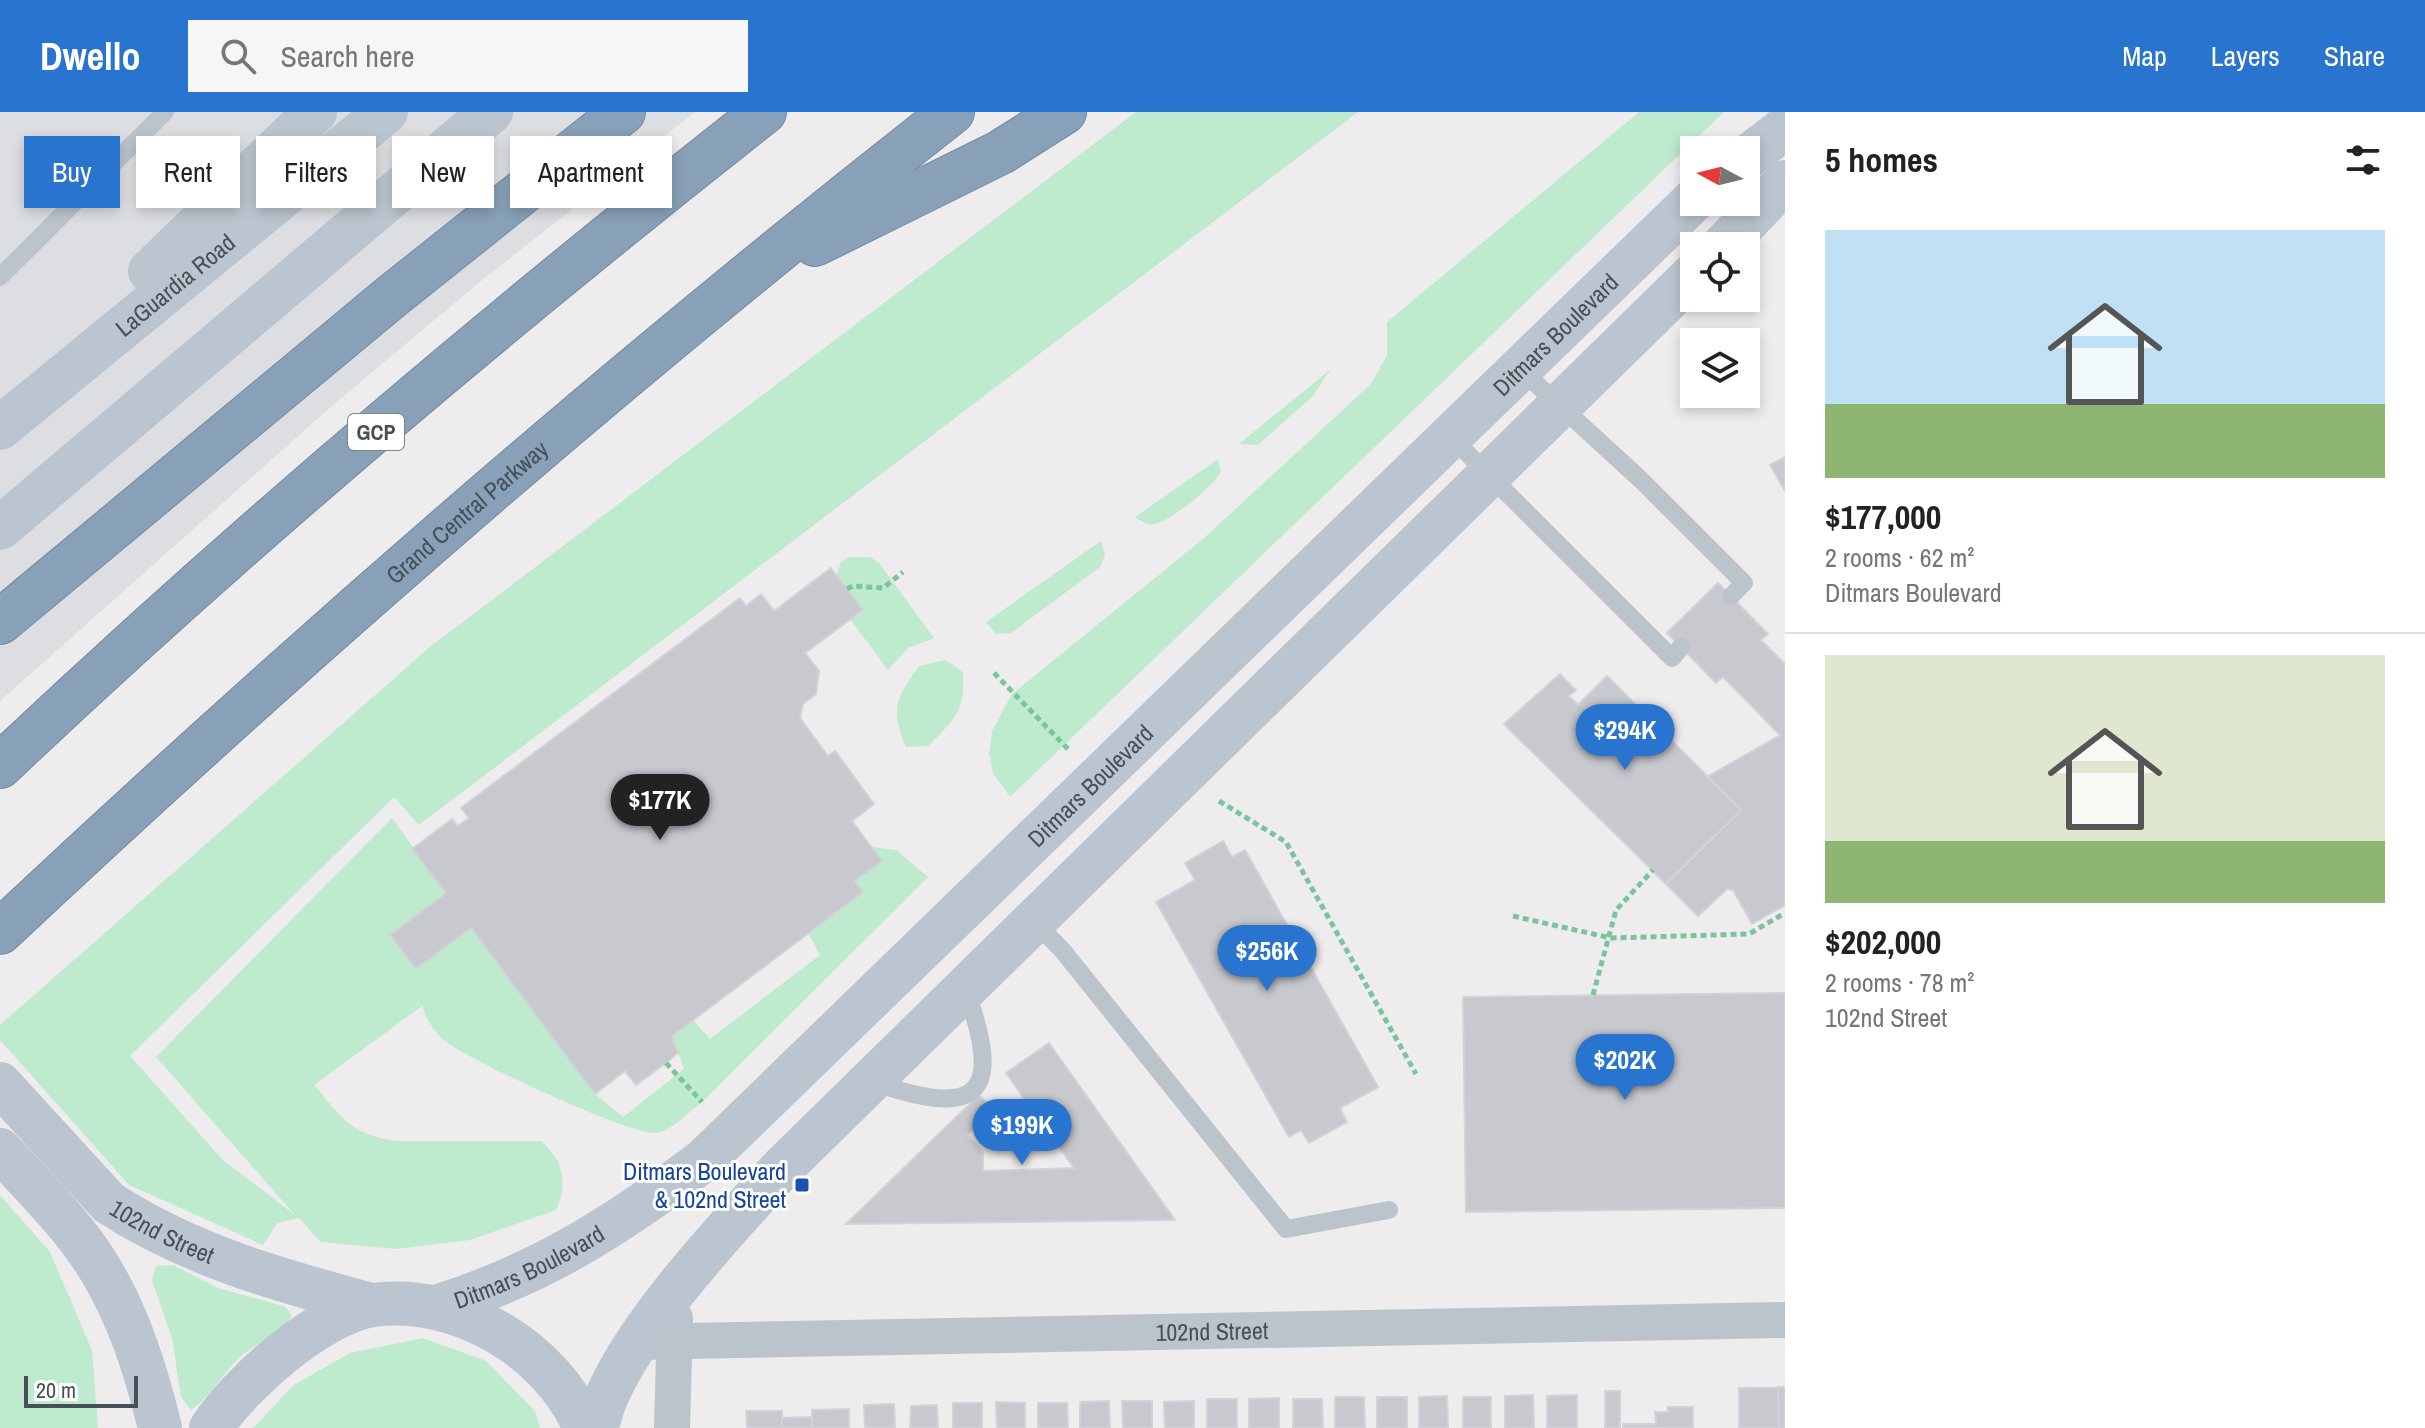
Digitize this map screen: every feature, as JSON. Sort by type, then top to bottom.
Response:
[{"type":"highway","points":[[0,622],[391,297],[623,112]]},
{"type":"highway","name":"GCP","points":[[0,766],[68,702],[385,424],[764,112]]},
{"type":"highway","name":"Grand Central Parkway","points":[[0,932],[339,619],[537,448],[952,112]]},
{"type":"highway","points":[[742,281],[1001,152],[1064,112]]},
{"type":"street","points":[[0,426],[219,200],[315,112]]},
{"type":"street","name":"LaGuardia Road","points":[[0,426],[386,112]]},
{"type":"street","points":[[0,528],[81,463],[491,112]]},
{"type":"street","points":[[1760,147],[1785,128]]},
{"type":"street","points":[[1737,232],[1785,182]]},
{"type":"street","name":"Ditmars Boulevard","points":[[439,1306],[498,1287],[612,1228],[704,1160],[1518,367],[1680,213]]},
{"type":"street","points":[[597,1428],[613,1383],[657,1342],[675,1294],[718,1238],[782,1168],[1680,287]]},
{"type":"street","points":[[0,541],[81,463]]},
{"type":"street","name":"102nd Street","points":[[0,1084],[109,1203],[154,1231],[207,1256],[371,1305]]},
{"type":"street","points":[[0,1150],[74,1232],[125,1317],[160,1428]]},
{"type":"street","points":[[211,1428],[247,1383],[286,1350],[329,1323],[371,1305],[439,1306],[477,1322],[522,1349],[550,1373],[576,1408],[585,1428]]},
{"type":"street","name":"102nd Street","points":[[657,1342],[1785,1320]]},
{"type":"street","points":[[657,1342],[672,1428]]},
{"type":"lane","points":[[0,277],[165,112]]},
{"type":"lane","points":[[1518,367],[1640,479],[1744,583],[1731,596]]},
{"type":"lane","points":[[1450,436],[1672,658],[1681,647]]},
{"type":"lane","points":[[1033,920],[1063,951],[1286,1229],[1389,1210]]},
{"type":"lane","points":[[870,1081],[914,1096],[942,1101],[962,1099],[979,1082],[984,1054],[965,988]]},
{"type":"path","points":[[847,589],[853,586],[883,588],[903,572]]},
{"type":"path","points":[[994,673],[1072,752]]},
{"type":"path","points":[[1219,801],[1286,842],[1416,1074]]},
{"type":"path","points":[[1593,995],[1616,910],[1653,870]]},
{"type":"path","points":[[1513,916],[1609,937],[1749,934],[1785,913]]},
{"type":"path","points":[[666,1063],[702,1102]]},
{"type":"shaded area","points":[[0,112],[695,112],[665,136],[510,136],[510,208],[573,208],[332,406],[0,701]]},
{"type":"green space","points":[[1136,112],[1358,112],[419,825],[394,797],[130,1056],[223,1160],[295,1215],[156,1057],[392,818],[446,893],[391,935],[416,969],[471,928],[595,1094],[623,1117],[684,1069],[672,1036],[693,1020],[710,1039],[820,955],[808,933],[863,892],[855,881],[882,861],[872,847],[896,850],[928,877],[702,1102],[674,1125],[657,1133],[616,1123],[460,1051],[441,1037],[422,1006],[314,1085],[348,1123],[380,1138],[396,1141],[541,1141],[562,1172],[562,1190],[556,1210],[470,1240],[396,1249],[321,1242],[299,1218],[277,1223],[263,1245],[129,1185],[0,1040],[0,1025],[431,646]]},
{"type":"green space","points":[[1639,112],[1724,112],[1699,136],[1680,136],[1680,154],[1010,797],[993,773],[989,753],[992,731],[1012,694],[1203,539],[1371,384],[1387,355],[1387,322]]},
{"type":"green space","points":[[1331,369],[1313,396],[1258,445],[1239,444]]},
{"type":"green space","points":[[1218,459],[1221,471],[1217,477],[1184,508],[1155,524],[1135,517]]},
{"type":"green space","points":[[1101,541],[1105,555],[1100,567],[1011,633],[996,634],[986,622]]},
{"type":"green space","points":[[849,557],[870,557],[879,563],[934,638],[908,648],[888,670],[850,619],[836,575],[841,562]]},
{"type":"green space","points":[[946,660],[963,672],[960,706],[945,729],[928,746],[906,747],[897,713],[905,687],[919,666]]},
{"type":"green space","points":[[0,1195],[50,1252],[92,1350],[98,1428],[0,1428]]},
{"type":"green space","points":[[173,1265],[218,1288],[286,1307],[292,1316],[280,1329],[238,1359],[191,1410],[181,1397],[172,1338],[152,1281],[156,1266]]},
{"type":"green space","points":[[423,1338],[486,1361],[535,1411],[540,1428],[253,1428],[294,1385],[350,1353]]},
{"type":"building","points":[[1785,457],[1785,491],[1770,465]]},
{"type":"building","points":[[831,568],[863,610],[805,653],[819,671],[816,694],[803,704],[800,718],[828,756],[835,751],[874,804],[852,821],[882,861],[855,881],[863,892],[672,1036],[678,1053],[666,1063],[636,1085],[625,1071],[595,1094],[471,928],[416,969],[390,935],[446,893],[412,849],[452,819],[458,826],[469,818],[461,808],[740,598],[746,606],[761,594],[774,611]]},
{"type":"building","points":[[1718,583],[1768,634],[1761,640],[1785,664],[1785,905],[1752,924],[1733,890],[1727,889],[1698,916],[1666,884],[1741,810],[1707,777],[1780,735],[1723,677],[1716,683],[1667,633]]},
{"type":"building","points":[[1560,674],[1576,690],[1569,696],[1578,705],[1607,676],[1741,810],[1666,884],[1504,724]]},
{"type":"building","points":[[1223,841],[1232,857],[1245,850],[1378,1087],[1340,1108],[1347,1122],[1309,1143],[1301,1130],[1289,1137],[1156,902],[1195,880],[1185,863]]},
{"type":"building","points":[[1785,993],[1785,1208],[1466,1212],[1463,997]]},
{"type":"building","points":[[1049,1043],[1175,1220],[846,1224],[979,1095],[996,1112],[967,1135],[983,1152],[983,1171],[1074,1168],[1006,1073]]},
{"type":"building","points":[[1778,1387],[1779,1428],[1739,1428],[1739,1388]]},
{"type":"building","points":[[1778,1387],[1785,1387],[1785,1428],[1779,1428]]},
{"type":"building","points":[[1605,1391],[1620,1391],[1620,1428],[1605,1428]]},
{"type":"building","points":[[1533,1395],[1534,1428],[1505,1428],[1505,1396]]},
{"type":"building","points":[[1577,1395],[1577,1428],[1547,1428],[1547,1396]]},
{"type":"building","points":[[1447,1396],[1448,1428],[1419,1428],[1419,1397]]},
{"type":"building","points":[[1335,1397],[1364,1397],[1365,1428],[1335,1428]]},
{"type":"building","points":[[1377,1397],[1407,1397],[1407,1428],[1377,1428]]},
{"type":"building","points":[[1463,1397],[1491,1397],[1491,1428],[1463,1428]]},
{"type":"building","points":[[1279,1398],[1279,1428],[1249,1428],[1249,1399]]},
{"type":"building","points":[[1207,1399],[1237,1399],[1237,1428],[1207,1428]]},
{"type":"building","points":[[1293,1399],[1322,1399],[1323,1428],[1293,1428]]},
{"type":"building","points":[[1109,1401],[1110,1428],[1080,1428],[1080,1402]]},
{"type":"building","points":[[1122,1401],[1152,1401],[1152,1428],[1123,1428]]},
{"type":"building","points":[[1194,1401],[1194,1428],[1165,1428],[1164,1402]]},
{"type":"building","points":[[996,1402],[1025,1403],[1025,1428],[997,1428]]},
{"type":"building","points":[[953,1403],[982,1403],[982,1428],[953,1428]]},
{"type":"building","points":[[1038,1403],[1067,1403],[1068,1428],[1038,1428]]},
{"type":"building","points":[[894,1404],[895,1428],[865,1428],[864,1405]]},
{"type":"building","points":[[937,1405],[938,1428],[910,1428],[911,1406]]},
{"type":"building","points":[[1668,1407],[1693,1407],[1693,1428],[1623,1428],[1623,1424],[1656,1424],[1655,1412],[1668,1412]]},
{"type":"building","points":[[849,1409],[849,1428],[812,1428],[812,1410]]},
{"type":"building","points":[[746,1411],[782,1411],[782,1428],[747,1428]]},
{"type":"building","points":[[812,1417],[812,1428],[782,1428],[782,1418]]},
{"type":"place","name":"Ditmars Boulevard & 102nd Street","points":[[802,1185]]}]
